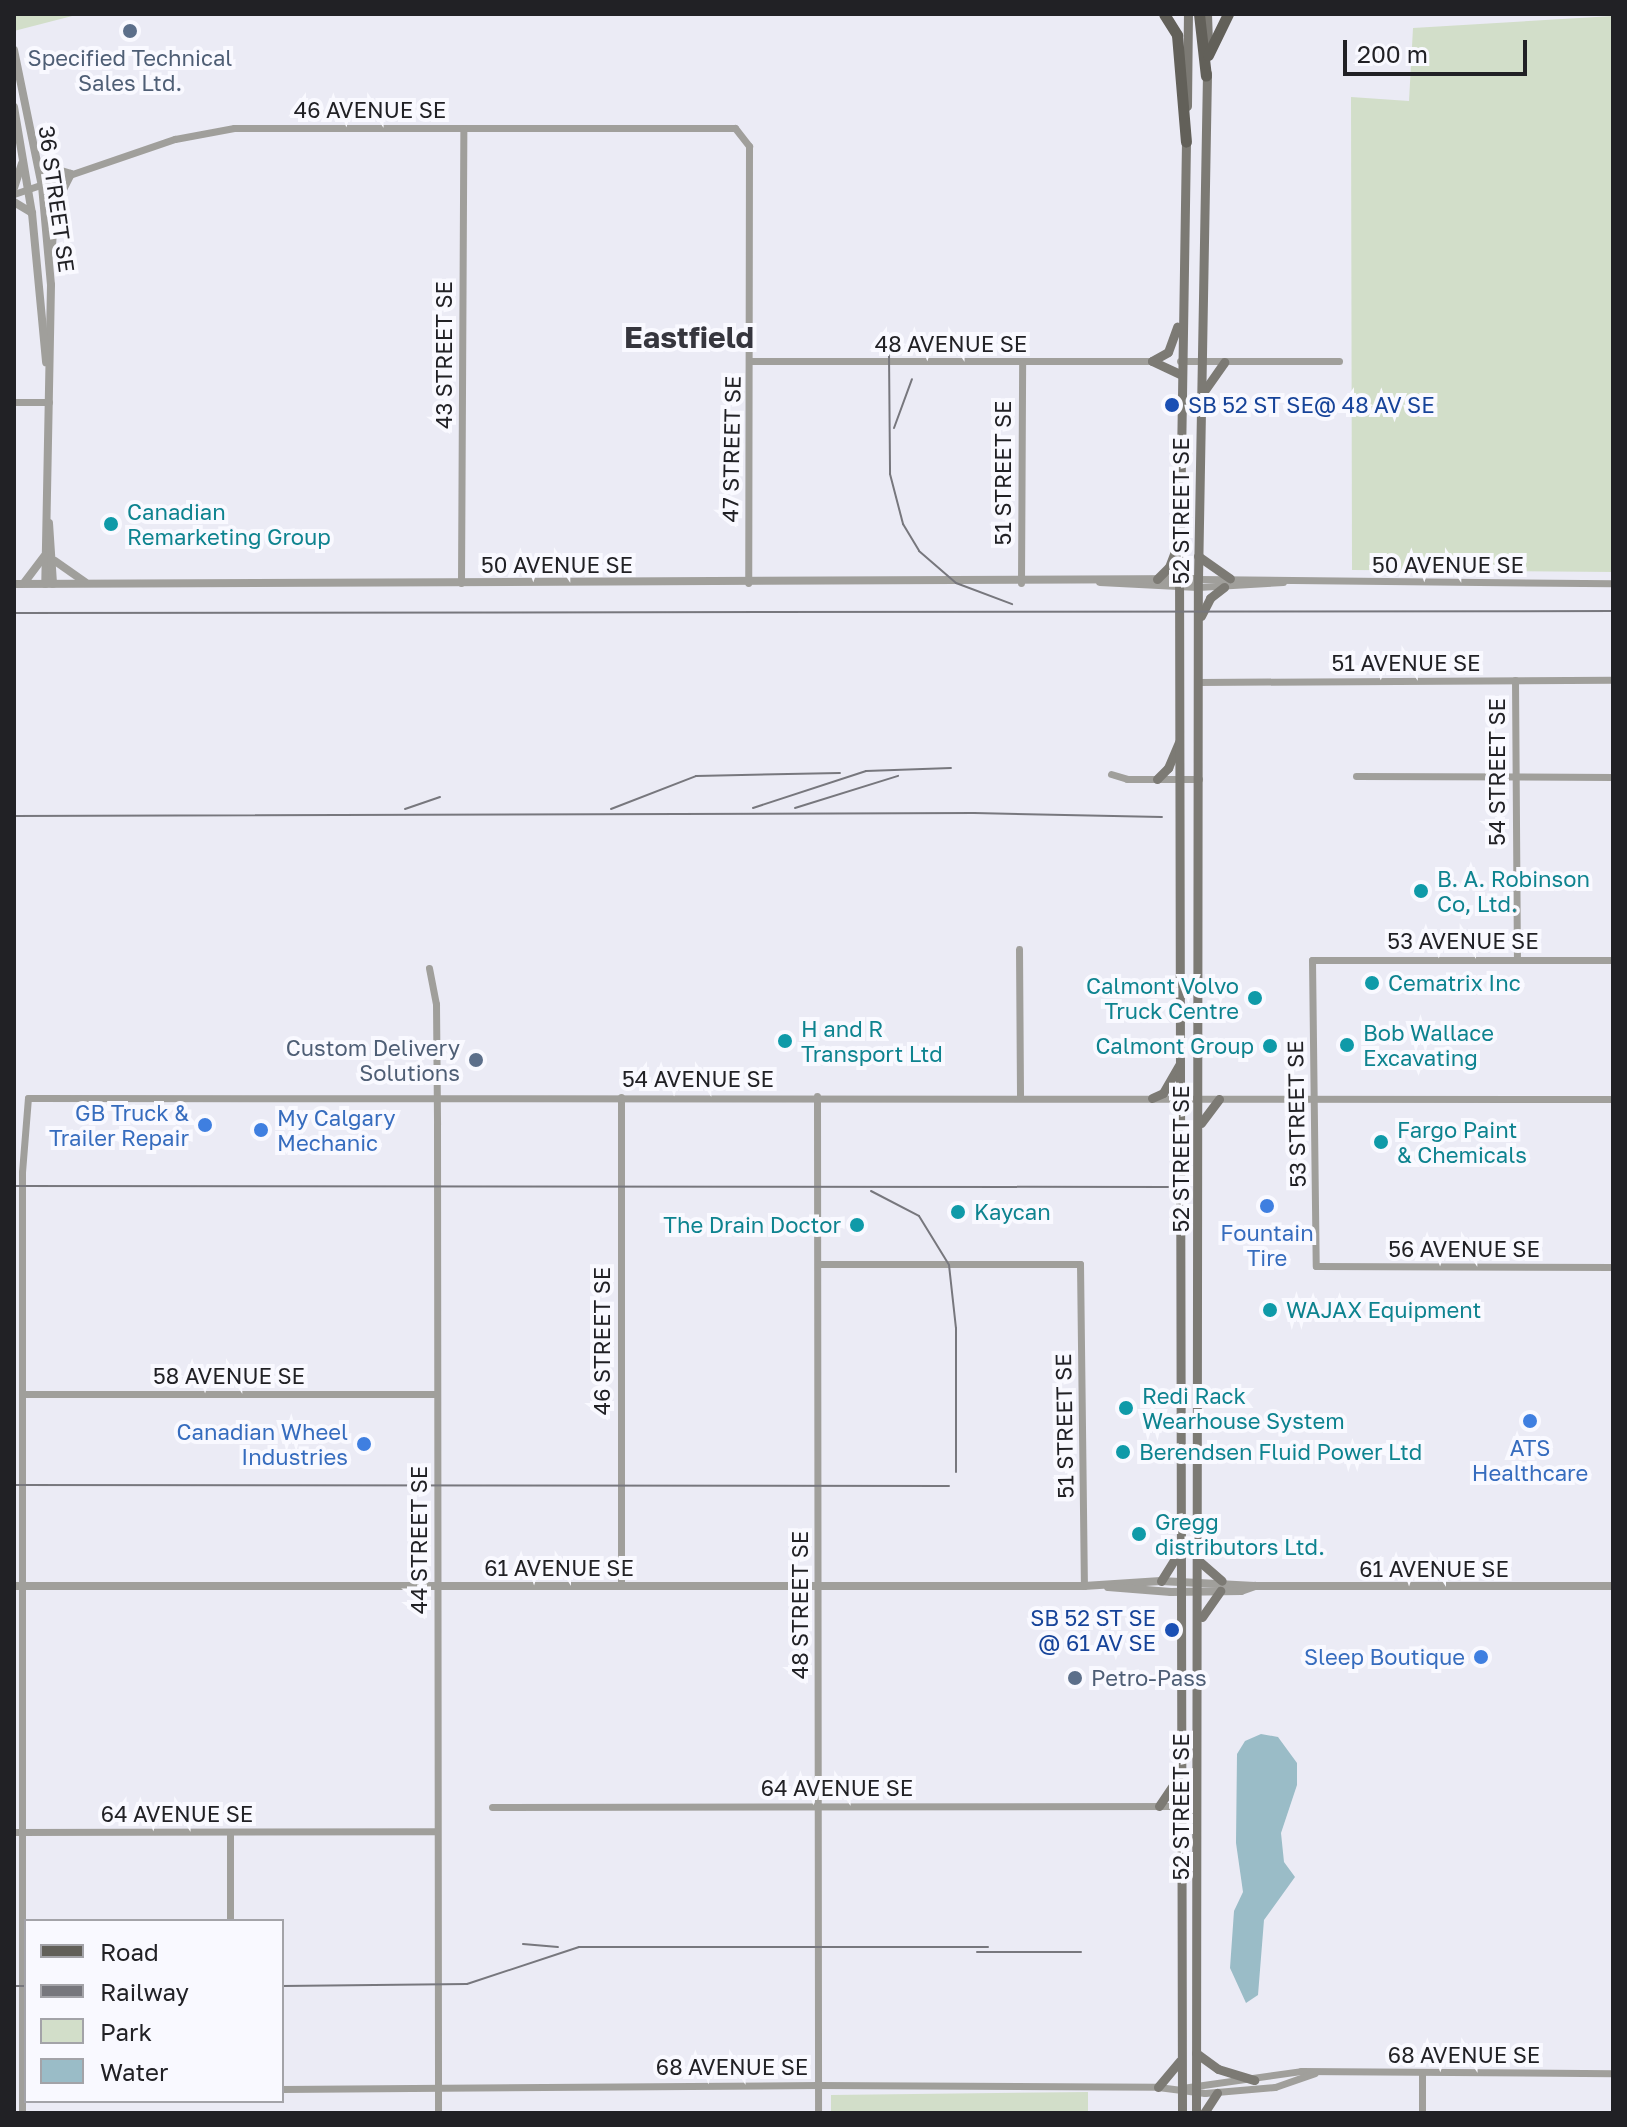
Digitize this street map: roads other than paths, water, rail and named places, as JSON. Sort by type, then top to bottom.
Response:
[{"type":"main road","points":[[1164,14],[1177,35],[1186,142]]},
{"type":"main road","name":"52 STREET SE","points":[[1182,2113],[1179,583],[1180,361],[1188,14]]},
{"type":"main road","points":[[1199,14],[1206,76]]},
{"type":"main road","name":"52 STREET SE","points":[[1196,2113],[1199,362],[1207,14]]},
{"type":"main road","points":[[1208,55],[1228,14]]},
{"type":"main road","points":[[1152,361],[1168,352],[1181,316]]},
{"type":"main road","points":[[1152,361],[1180,374]]},
{"type":"main road","points":[[1199,405],[1205,383],[1224,362]]},
{"type":"main road","points":[[1157,579],[1169,567],[1180,539]]},
{"type":"main road","points":[[1198,556],[1227,582],[1207,602],[1199,623]]},
{"type":"main road","points":[[1157,779],[1168,768],[1180,739]]},
{"type":"main road","points":[[1152,1098],[1170,1085],[1181,1062]]},
{"type":"main road","points":[[1199,1126],[1219,1099]]},
{"type":"main road","points":[[1161,1581],[1180,1549]]},
{"type":"main road","points":[[1199,1561],[1221,1586],[1210,1599],[1199,1624]]},
{"type":"main road","points":[[1159,1806],[1181,1773]]},
{"type":"main road","points":[[1196,2053],[1218,2069],[1254,2080]]},
{"type":"main road","points":[[1158,2087],[1181,2058]]},
{"type":"main road","points":[[1204,2113],[1217,2093]]},
{"type":"street","name":"36 STREET SE","points":[[14,50],[42,186],[49,263],[49,584]]},
{"type":"street","name":"36 STREET SE","points":[[14,107],[32,213],[49,402]]},
{"type":"street","name":"46 AVENUE SE","points":[[14,191],[42,186],[175,139],[234,128],[735,128]]},
{"type":"street","name":"43 STREET SE","points":[[461,583],[463,128]]},
{"type":"street","name":"47 STREET SE","points":[[735,128],[749,146],[748,583]]},
{"type":"street","points":[[14,191],[23,158]]},
{"type":"street","points":[[38,164],[71,174],[55,205],[49,263]]},
{"type":"street","points":[[14,202],[32,213]]},
{"type":"street","name":"48 AVENUE SE","points":[[750,361],[1152,361]]},
{"type":"street","points":[[1180,361],[1339,361]]},
{"type":"street","name":"51 STREET SE","points":[[1021,583],[1022,363]]},
{"type":"street","points":[[14,402],[49,402]]},
{"type":"street","points":[[19,584],[49,556],[62,571],[90,584]]},
{"type":"street","name":"50 AVENUE SE","points":[[1100,582],[1157,579],[1179,583]]},
{"type":"street","name":"50 AVENUE SE","points":[[19,584],[1613,583]]},
{"type":"street","name":"54 STREET SE","points":[[1515,680],[1517,959]]},
{"type":"street","name":"51 AVENUE SE","points":[[1199,682],[1613,680]]},
{"type":"street","points":[[1111,774],[1199,779]]},
{"type":"street","points":[[1356,776],[1613,777]]},
{"type":"street","points":[[1019,949],[1020,1095]]},
{"type":"street","name":"53 AVENUE SE","points":[[1312,960],[1613,960]]},
{"type":"street","name":"53 STREET SE","points":[[1312,960],[1316,1266]]},
{"type":"street","name":"44 STREET SE","points":[[429,968],[436,1004],[437,1097],[438,2113]]},
{"type":"street","name":"54 AVENUE SE","points":[[18,1278],[25,1102],[40,1096],[1020,1095],[1181,1100],[1613,1099]]},
{"type":"street","name":"48 STREET SE","points":[[817,1096],[818,2113]]},
{"type":"street","name":"46 STREET SE","points":[[621,1097],[621,1586]]},
{"type":"street","name":"51 STREET SE","points":[[818,1264],[1080,1264],[1084,1586]]},
{"type":"street","name":"56 AVENUE SE","points":[[1316,1266],[1613,1267]]},
{"type":"street","points":[[18,1278],[22,1394],[18,1586],[22,2113]]},
{"type":"street","name":"58 AVENUE SE","points":[[22,1394],[435,1394]]},
{"type":"street","name":"61 AVENUE SE","points":[[1103,1586],[1161,1581],[1181,1586]]},
{"type":"street","name":"61 AVENUE SE","points":[[18,1586],[1613,1586]]},
{"type":"street","name":"64 AVENUE SE","points":[[492,1807],[1181,1806]]},
{"type":"street","name":"64 AVENUE SE","points":[[19,1832],[436,1831]]},
{"type":"street","points":[[230,1832],[230,1919]]},
{"type":"street","name":"68 AVENUE SE","points":[[284,2089],[438,2085],[1196,2088],[1315,2073],[1613,2073]]},
{"type":"street","name":"68 AVENUE SE","points":[[1196,2088],[1217,2093],[1275,2087],[1315,2073]]},
{"type":"street","points":[[1422,2073],[1422,2113]]},
{"type":"water","points":[[1261,1734],[1278,1737],[1297,1763],[1297,1785],[1281,1833],[1284,1862],[1295,1877],[1264,1920],[1258,1995],[1246,2003],[1230,1968],[1234,1911],[1243,1892],[1236,1843],[1237,1754],[1245,1741]]},
{"type":"railway","points":[[889,353],[890,474],[903,524],[919,551],[956,583],[1012,604]]},
{"type":"railway","points":[[894,428],[912,379]]},
{"type":"railway","points":[[14,613],[1613,611]]},
{"type":"railway","points":[[753,808],[866,771],[951,768]]},
{"type":"railway","points":[[611,809],[696,776],[840,773]]},
{"type":"railway","points":[[795,808],[898,776]]},
{"type":"railway","points":[[405,809],[440,797]]},
{"type":"railway","points":[[14,816],[974,813],[1162,817]]},
{"type":"railway","points":[[14,1186],[1168,1187]]},
{"type":"railway","points":[[871,1191],[919,1216],[949,1265],[956,1328],[956,1472]]},
{"type":"railway","points":[[14,1485],[949,1486]]},
{"type":"railway","points":[[523,1944],[558,1947]]},
{"type":"railway","points":[[284,1986],[467,1984],[579,1947],[988,1947]]},
{"type":"railway","points":[[977,1952],[1081,1952]]},
{"type":"railway","points":[[14,1986],[24,1986]]},
{"type":"place","name":"Specified Technical Sales Ltd.","points":[[130,31]]},
{"type":"place","name":"SB 52 ST SE@ 48 AV SE","points":[[1172,405]]},
{"type":"place","name":"Canadian Remarketing Group","points":[[111,524]]},
{"type":"place","name":"B. A. Robinson Co, Ltd.","points":[[1421,891]]},
{"type":"place","name":"Cematrix Inc","points":[[1372,983]]},
{"type":"place","name":"Calmont Volvo Truck Centre","points":[[1255,998]]},
{"type":"place","name":"H and R Transport Ltd","points":[[785,1041]]},
{"type":"place","name":"Bob Wallace Excavating","points":[[1347,1045]]},
{"type":"place","name":"Calmont Group","points":[[1270,1046]]},
{"type":"place","name":"Custom Delivery Solutions","points":[[476,1060]]},
{"type":"place","name":"GB Truck & Trailer Repair","points":[[205,1125]]},
{"type":"place","name":"My Calgary Mechanic","points":[[261,1130]]},
{"type":"place","name":"Fargo Paint & Chemicals","points":[[1381,1142]]},
{"type":"place","name":"Fountain Tire","points":[[1267,1206]]},
{"type":"place","name":"Kaycan","points":[[958,1212]]},
{"type":"place","name":"The Drain Doctor","points":[[857,1225]]},
{"type":"place","name":"WAJAX Equipment","points":[[1270,1310]]},
{"type":"place","name":"Redi Rack Wearhouse System","points":[[1126,1408]]},
{"type":"place","name":"ATS Healthcare","points":[[1530,1421]]},
{"type":"place","name":"Canadian Wheel Industries","points":[[364,1444]]},
{"type":"place","name":"Berendsen Fluid Power Ltd","points":[[1123,1452]]},
{"type":"place","name":"Gregg distributors Ltd.","points":[[1139,1534]]},
{"type":"place","name":"SB 52 ST SE @ 61 AV SE","points":[[1172,1630]]},
{"type":"place","name":"Sleep Boutique","points":[[1481,1657]]},
{"type":"place","name":"Petro-Pass","points":[[1075,1678]]},
{"type":"district","name":"Eastfield","points":[[689,337]]}]
